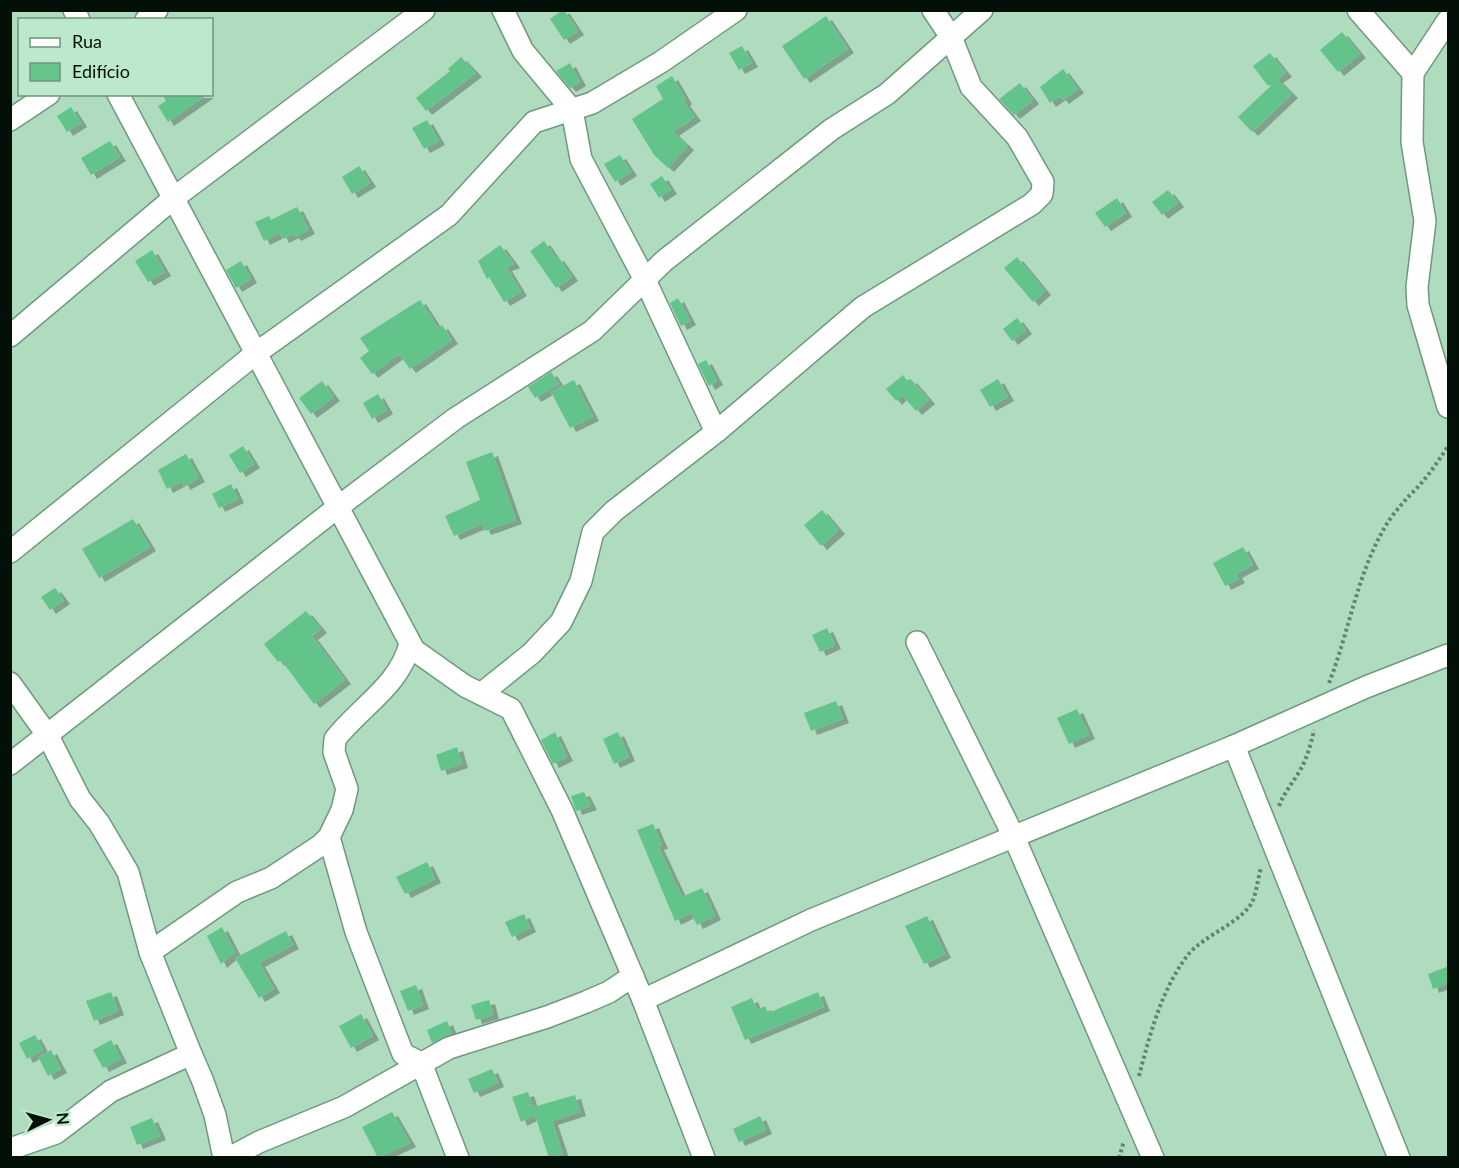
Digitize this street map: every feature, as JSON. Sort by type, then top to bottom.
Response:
[{"type":"street","points":[[10,336],[174,197],[424,10]]},
{"type":"street","points":[[503,10],[523,51],[572,110],[581,159],[645,279],[716,432]]},
{"type":"street","points":[[10,552],[255,354],[449,215],[534,122],[592,103],[661,62],[736,10]]},
{"type":"street","points":[[481,694],[532,653],[561,622],[581,581],[593,532],[614,511],[716,432],[863,307],[1032,204],[1042,194],[1043,182],[1017,136],[971,87],[951,37],[933,10]]},
{"type":"street","points":[[10,764],[338,507],[456,418],[592,331],[664,261],[823,136],[887,94],[982,10]]},
{"type":"street","points":[[1358,10],[1413,73]]},
{"type":"street","points":[[1449,20],[1413,73],[1412,142],[1425,221],[1417,286],[1418,305],[1449,407]]},
{"type":"street","points":[[10,120],[46,96]]},
{"type":"street","points":[[119,96],[410,644],[414,650],[445,674],[511,709],[562,810],[643,1000],[704,1158]]},
{"type":"street","points":[[917,642],[1014,837],[1153,1158]]},
{"type":"street","points":[[150,952],[237,892],[272,878],[321,845],[329,837],[342,810],[347,789],[334,752],[335,739],[396,677],[410,644]]},
{"type":"street","points":[[643,1000],[811,920],[1234,746],[1366,687],[1449,655]]},
{"type":"street","points":[[10,683],[48,736],[80,799],[99,823],[128,872],[150,952],[190,1054],[202,1078],[215,1115],[226,1158],[344,1107],[449,1048],[547,1017],[601,996],[633,976]]},
{"type":"street","points":[[1234,746],[1399,1158]]},
{"type":"street","points":[[329,837],[356,932],[403,1054],[421,1064],[458,1158]]},
{"type":"street","points":[[10,1149],[56,1133],[111,1091],[190,1054]]},
{"type":"building","points":[[562,10],[578,31],[564,40],[550,19]]},
{"type":"building","points":[[826,16],[848,49],[804,79],[782,46]]},
{"type":"building","points":[[1342,32],[1360,54],[1338,72],[1320,50]]},
{"type":"building","points":[[742,46],[752,63],[739,70],[729,53]]},
{"type":"building","points":[[1270,53],[1286,73],[1277,79],[1292,94],[1252,132],[1238,117],[1276,81],[1268,86],[1253,66]]},
{"type":"building","points":[[461,57],[476,73],[426,111],[416,98],[450,71],[448,69]]},
{"type":"building","points":[[570,63],[580,82],[570,88],[556,71]]},
{"type":"building","points":[[1063,69],[1078,89],[1063,100],[1060,96],[1050,103],[1040,87]]},
{"type":"building","points":[[672,76],[686,100],[684,102],[695,117],[673,132],[688,146],[668,168],[654,155],[632,119],[663,99],[656,86]]},
{"type":"building","points":[[1020,83],[1033,100],[1014,115],[999,99]]},
{"type":"building","points":[[163,96],[205,96],[168,122],[158,106],[166,101]]},
{"type":"building","points":[[71,107],[81,123],[67,132],[57,116]]},
{"type":"building","points":[[427,120],[439,141],[424,149],[412,128]]},
{"type":"building","points":[[110,141],[120,157],[91,175],[81,158]]},
{"type":"building","points":[[620,155],[631,172],[615,182],[604,164]]},
{"type":"building","points":[[359,166],[370,183],[352,194],[342,177]]},
{"type":"building","points":[[662,176],[671,190],[659,198],[650,184]]},
{"type":"building","points":[[1168,190],[1178,203],[1162,215],[1152,202]]},
{"type":"building","points":[[1117,198],[1126,213],[1105,227],[1095,213]]},
{"type":"building","points":[[297,207],[309,230],[295,237],[293,234],[283,239],[280,233],[264,241],[255,222],[269,216],[271,220]]},
{"type":"building","points":[[544,241],[572,277],[556,288],[530,251]]},
{"type":"building","points":[[500,245],[514,264],[506,267],[521,292],[504,302],[489,277],[487,279],[478,261]]},
{"type":"building","points":[[152,250],[165,272],[148,282],[135,261]]},
{"type":"building","points":[[1017,257],[1045,291],[1033,302],[1004,268]]},
{"type":"building","points":[[241,261],[251,279],[236,288],[226,270]]},
{"type":"building","points":[[678,298],[690,321],[681,326],[670,303]]},
{"type":"building","points":[[420,300],[438,328],[442,325],[452,340],[410,369],[399,354],[372,374],[360,358],[369,351],[360,338]]},
{"type":"building","points":[[1017,318],[1026,330],[1012,341],[1003,329]]},
{"type":"building","points":[[706,360],[717,381],[709,386],[698,364]]},
{"type":"building","points":[[551,372],[559,384],[535,398],[528,387]]},
{"type":"building","points":[[903,375],[908,382],[911,379],[929,400],[916,411],[902,395],[896,401],[886,389]]},
{"type":"building","points":[[998,379],[1008,397],[990,407],[980,390]]},
{"type":"building","points":[[574,380],[593,417],[570,428],[551,392]]},
{"type":"building","points":[[322,381],[334,397],[311,414],[299,398]]},
{"type":"building","points":[[378,394],[387,410],[372,419],[363,403]]},
{"type":"building","points":[[243,446],[254,464],[240,473],[229,455]]},
{"type":"building","points":[[492,452],[516,520],[485,531],[482,524],[454,536],[445,516],[480,500],[466,462]]},
{"type":"building","points":[[186,454],[199,478],[184,486],[182,481],[167,489],[158,470]]},
{"type":"building","points":[[231,484],[238,499],[219,508],[212,494]]},
{"type":"building","points":[[822,510],[839,530],[821,546],[804,525]]},
{"type":"building","points":[[133,519],[150,547],[99,578],[82,549]]},
{"type":"building","points":[[1243,547],[1253,565],[1236,574],[1239,579],[1225,586],[1213,563]]},
{"type":"building","points":[[55,588],[64,600],[50,610],[41,597]]},
{"type":"building","points":[[306,611],[321,629],[312,636],[345,680],[314,704],[281,660],[278,662],[264,644]]},
{"type":"building","points":[[827,628],[835,645],[820,652],[812,635]]},
{"type":"building","points":[[836,701],[843,719],[811,731],[804,713]]},
{"type":"building","points":[[1077,709],[1089,735],[1069,744],[1057,718]]},
{"type":"building","points":[[555,732],[567,757],[553,764],[541,740]]},
{"type":"building","points":[[618,732],[629,757],[614,764],[603,739]]},
{"type":"building","points":[[457,747],[462,764],[441,771],[436,755]]},
{"type":"building","points":[[584,792],[591,806],[576,811],[571,796]]},
{"type":"building","points":[[653,824],[662,845],[658,846],[682,897],[702,888],[715,916],[697,925],[691,913],[675,921],[637,830]]},
{"type":"building","points":[[427,862],[435,879],[405,894],[396,877]]},
{"type":"building","points":[[524,914],[530,928],[512,937],[505,922]]},
{"type":"building","points":[[927,916],[945,954],[924,964],[905,926]]},
{"type":"building","points":[[222,927],[235,952],[221,964],[207,936]]},
{"type":"building","points":[[286,931],[293,945],[259,963],[274,989],[259,998],[235,958]]},
{"type":"building","points":[[1449,966],[1449,983],[1433,989],[1428,974]]},
{"type":"building","points":[[416,985],[423,1005],[408,1011],[400,991]]},
{"type":"building","points":[[111,992],[118,1011],[94,1021],[86,1001]]},
{"type":"building","points":[[818,992],[824,1007],[745,1040],[731,1007],[752,998],[757,1010],[765,1006],[768,1013]]},
{"type":"building","points":[[489,1000],[493,1015],[476,1020],[471,1005]]},
{"type":"building","points":[[361,1014],[373,1036],[351,1048],[339,1026]]},
{"type":"building","points":[[447,1021],[452,1034],[432,1043],[427,1030]]},
{"type":"building","points":[[35,1035],[43,1050],[27,1059],[19,1043]]},
{"type":"building","points":[[111,1040],[121,1059],[103,1068],[93,1050]]},
{"type":"building","points":[[51,1050],[61,1069],[48,1076],[38,1057]]},
{"type":"building","points":[[492,1069],[498,1083],[474,1093],[468,1079]]},
{"type":"building","points":[[528,1092],[533,1107],[575,1095],[580,1112],[552,1121],[563,1154],[549,1158],[535,1115],[521,1122],[512,1097]]},
{"type":"building","points":[[392,1112],[410,1143],[378,1158],[362,1127]]},
{"type":"building","points":[[760,1116],[766,1130],[739,1142],[733,1129]]},
{"type":"building","points":[[152,1118],[160,1136],[137,1145],[130,1127]]}]
